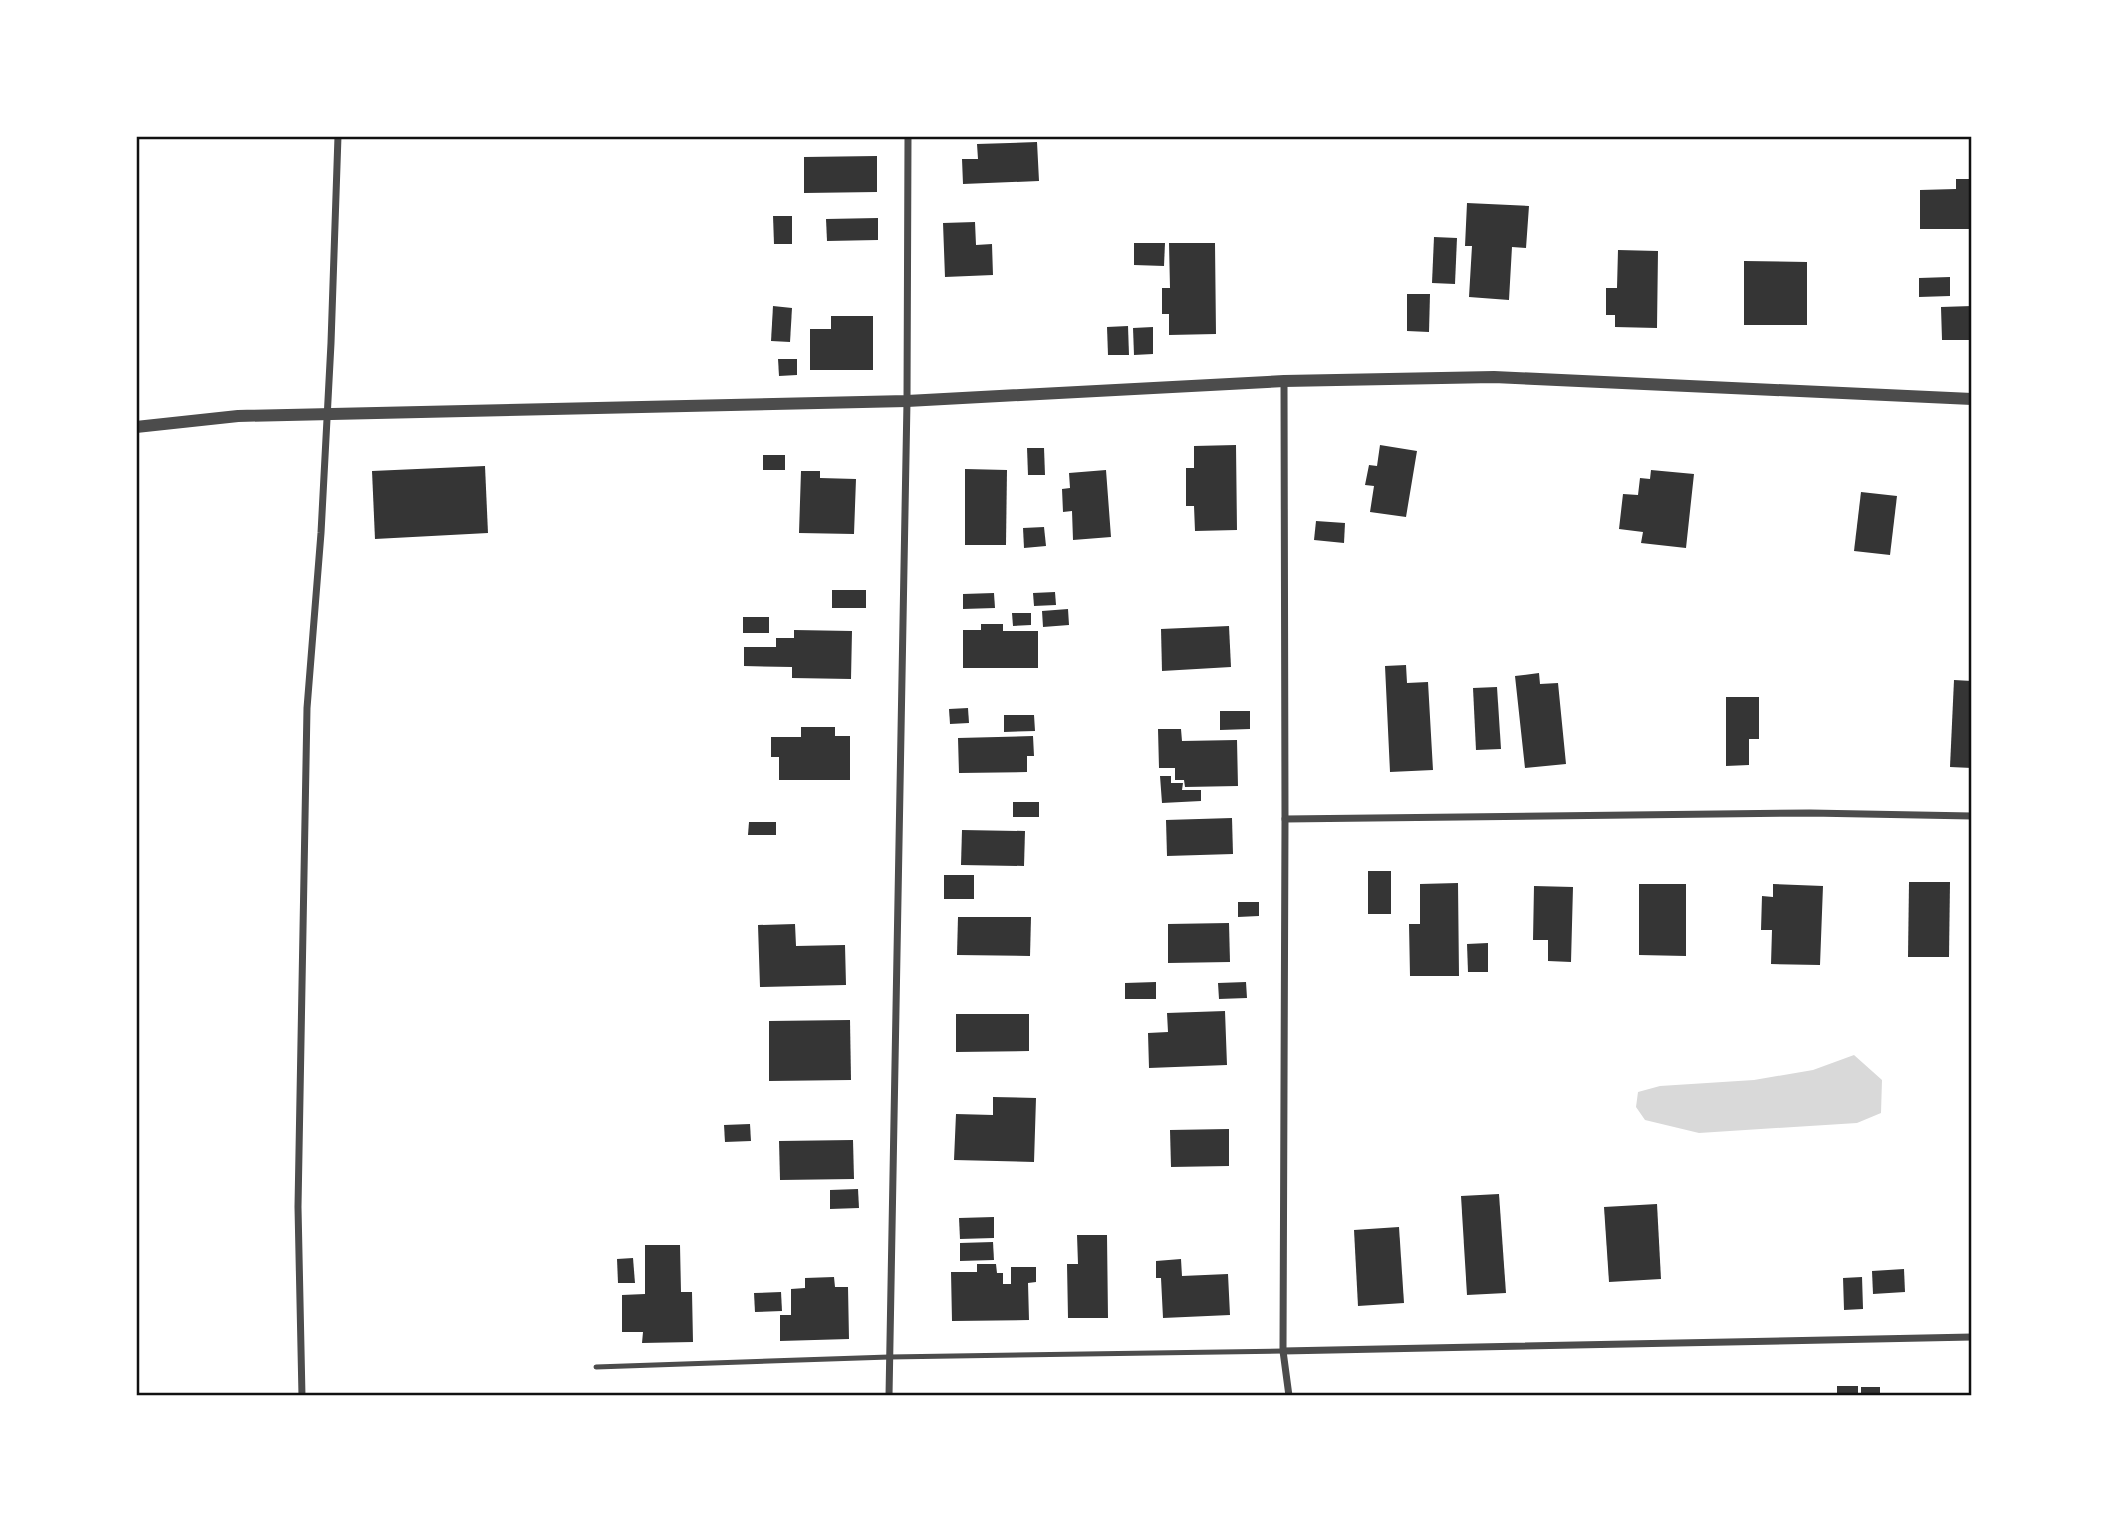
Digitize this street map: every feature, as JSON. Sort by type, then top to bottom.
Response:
[{"type":"street","points":[[302,1395],[298,1208],[307,708],[321,533],[338,136]]},
{"type":"street","points":[[889,1395],[907,401],[908,136]]},
{"type":"street","points":[[136,427],[238,416],[907,401],[1284,381],[1494,377],[1972,399]]},
{"type":"street","points":[[1284,381],[1283,1351],[1289,1395]]},
{"type":"street","points":[[1285,819],[1810,813],[1972,816]]},
{"type":"street","points":[[1283,1351],[1972,1337]]},
{"type":"lane","points":[[596,1367],[889,1357],[1283,1351]]},
{"type":"shaded area","points":[[1854,1055],[1882,1080],[1881,1113],[1857,1123],[1699,1133],[1645,1120],[1636,1107],[1638,1092],[1660,1086],[1754,1080],[1813,1070]]},
{"type":"building","points":[[1037,142],[1039,181],[963,184],[962,159],[978,159],[977,144]]},
{"type":"building","points":[[877,156],[877,192],[804,193],[804,157]]},
{"type":"building","points":[[1956,179],[1972,179],[1972,229],[1920,229],[1920,190],[1956,189]]},
{"type":"building","points":[[1467,203],[1529,206],[1526,248],[1512,247],[1509,300],[1469,297],[1472,246],[1465,246]]},
{"type":"building","points":[[773,216],[792,216],[792,244],[774,244]]},
{"type":"building","points":[[878,218],[878,240],[827,241],[826,219]]},
{"type":"building","points":[[975,222],[976,245],[992,244],[993,275],[945,277],[943,223]]},
{"type":"building","points":[[1434,237],[1457,238],[1455,284],[1432,283]]},
{"type":"building","points":[[1134,243],[1165,243],[1164,266],[1134,265]]},
{"type":"building","points":[[1169,243],[1215,243],[1216,334],[1169,335],[1169,314],[1162,314],[1162,288],[1170,288]]},
{"type":"building","points":[[1618,250],[1658,251],[1657,328],[1615,327],[1615,315],[1606,315],[1606,288],[1617,288]]},
{"type":"building","points":[[1744,261],[1807,262],[1807,325],[1744,325]]},
{"type":"building","points":[[1950,277],[1950,296],[1919,297],[1919,278]]},
{"type":"building","points":[[1407,294],[1430,294],[1429,332],[1407,331]]},
{"type":"building","points":[[773,306],[792,308],[790,342],[771,341]]},
{"type":"building","points":[[1972,306],[1972,340],[1942,340],[1941,307]]},
{"type":"building","points":[[831,316],[873,316],[873,370],[810,370],[810,329],[831,329]]},
{"type":"building","points":[[1128,326],[1129,355],[1108,355],[1107,327]]},
{"type":"building","points":[[1153,327],[1153,354],[1134,355],[1133,328]]},
{"type":"building","points":[[778,359],[797,359],[797,375],[779,376]]},
{"type":"building","points":[[1236,445],[1237,530],[1195,531],[1194,506],[1186,506],[1186,468],[1194,468],[1194,446]]},
{"type":"building","points":[[1380,445],[1417,451],[1406,517],[1370,512],[1374,486],[1365,485],[1369,465],[1377,466]]},
{"type":"building","points":[[1027,448],[1044,448],[1045,475],[1028,475]]},
{"type":"building","points":[[763,455],[785,455],[785,470],[763,470]]},
{"type":"building","points":[[485,466],[488,533],[375,539],[372,471]]},
{"type":"building","points":[[965,469],[1007,470],[1006,545],[965,545]]},
{"type":"building","points":[[1106,470],[1111,537],[1073,540],[1072,511],[1063,512],[1062,489],[1070,488],[1069,473]]},
{"type":"building","points":[[1651,470],[1694,474],[1686,548],[1641,543],[1643,532],[1619,529],[1623,494],[1638,495],[1640,478],[1650,479]]},
{"type":"building","points":[[801,471],[820,471],[820,478],[856,479],[854,534],[799,533]]},
{"type":"building","points":[[1861,492],[1897,496],[1890,555],[1854,551]]},
{"type":"building","points":[[1316,521],[1345,523],[1344,543],[1314,540]]},
{"type":"building","points":[[1044,527],[1046,546],[1024,548],[1023,528]]},
{"type":"building","points":[[832,590],[866,590],[866,608],[832,608]]},
{"type":"building","points":[[1055,592],[1056,605],[1034,606],[1033,593]]},
{"type":"building","points":[[994,593],[995,608],[963,609],[963,594]]},
{"type":"building","points":[[1068,609],[1069,625],[1043,627],[1042,611]]},
{"type":"building","points":[[1012,613],[1031,613],[1031,625],[1013,626]]},
{"type":"building","points":[[743,617],[769,617],[769,633],[743,633]]},
{"type":"building","points":[[981,624],[1003,624],[1003,631],[1038,631],[1038,668],[963,668],[963,630],[981,630]]},
{"type":"building","points":[[1229,626],[1231,667],[1162,671],[1161,629]]},
{"type":"building","points":[[794,630],[852,631],[851,679],[792,678],[792,667],[744,666],[744,647],[776,647],[776,638],[794,638]]},
{"type":"building","points":[[1406,665],[1407,683],[1428,682],[1433,770],[1390,772],[1385,666]]},
{"type":"building","points":[[1539,673],[1540,684],[1558,683],[1566,764],[1525,768],[1515,676]]},
{"type":"building","points":[[1954,680],[1972,681],[1972,768],[1950,767]]},
{"type":"building","points":[[1497,687],[1501,749],[1476,750],[1473,688]]},
{"type":"building","points":[[1726,697],[1759,697],[1759,739],[1749,739],[1749,765],[1726,766]]},
{"type":"building","points":[[968,708],[969,723],[950,724],[949,709]]},
{"type":"building","points":[[1220,711],[1250,711],[1250,729],[1220,730]]},
{"type":"building","points":[[1004,715],[1034,715],[1035,731],[1004,732]]},
{"type":"building","points":[[801,727],[835,727],[835,736],[850,736],[850,780],[779,780],[779,757],[771,757],[771,737],[801,737]]},
{"type":"building","points":[[1158,729],[1181,729],[1182,741],[1237,740],[1238,786],[1185,787],[1184,780],[1175,780],[1175,768],[1159,768]]},
{"type":"building","points":[[1033,736],[1034,756],[1027,756],[1027,772],[959,773],[958,738]]},
{"type":"building","points":[[1160,776],[1171,776],[1171,783],[1183,783],[1182,790],[1201,790],[1201,801],[1162,803]]},
{"type":"building","points":[[1013,802],[1039,802],[1039,817],[1013,817]]},
{"type":"building","points":[[1232,818],[1233,854],[1167,856],[1166,820]]},
{"type":"building","points":[[749,822],[776,822],[776,835],[748,835]]},
{"type":"building","points":[[962,830],[1025,831],[1024,866],[961,865]]},
{"type":"building","points":[[1368,871],[1391,871],[1391,914],[1368,914]]},
{"type":"building","points":[[944,875],[974,875],[974,899],[944,899]]},
{"type":"building","points":[[1909,882],[1950,882],[1949,957],[1908,957]]},
{"type":"building","points":[[1458,883],[1459,976],[1410,976],[1409,924],[1420,924],[1420,884]]},
{"type":"building","points":[[1639,884],[1686,884],[1686,956],[1639,955]]},
{"type":"building","points":[[1773,884],[1823,886],[1820,965],[1771,964],[1772,930],[1761,930],[1762,896],[1773,897]]},
{"type":"building","points":[[1534,886],[1573,887],[1571,962],[1548,961],[1548,940],[1533,940]]},
{"type":"building","points":[[1238,902],[1259,902],[1259,916],[1238,917]]},
{"type":"building","points":[[958,917],[1031,917],[1030,956],[957,955]]},
{"type":"building","points":[[1229,923],[1230,962],[1168,963],[1168,924]]},
{"type":"building","points":[[795,924],[796,946],[845,945],[846,985],[760,987],[758,925]]},
{"type":"building","points":[[1488,943],[1488,972],[1468,972],[1467,944]]},
{"type":"building","points":[[1156,982],[1156,999],[1125,999],[1125,983]]},
{"type":"building","points":[[1246,982],[1247,998],[1219,999],[1218,983]]},
{"type":"building","points":[[1225,1011],[1227,1065],[1149,1068],[1148,1033],[1168,1032],[1167,1013]]},
{"type":"building","points":[[956,1014],[1029,1014],[1029,1051],[956,1052]]},
{"type":"building","points":[[850,1020],[851,1080],[769,1081],[769,1021]]},
{"type":"building","points":[[993,1097],[1036,1098],[1034,1162],[954,1160],[956,1114],[993,1115]]},
{"type":"building","points":[[750,1124],[751,1141],[725,1142],[724,1125]]},
{"type":"building","points":[[1229,1129],[1229,1166],[1171,1167],[1170,1130]]},
{"type":"building","points":[[853,1140],[854,1179],[780,1180],[779,1141]]},
{"type":"building","points":[[858,1189],[859,1208],[830,1209],[830,1190]]},
{"type":"building","points":[[1499,1194],[1506,1293],[1467,1295],[1461,1196]]},
{"type":"building","points":[[1657,1204],[1661,1279],[1609,1282],[1604,1207]]},
{"type":"building","points":[[994,1217],[994,1238],[960,1239],[959,1218]]},
{"type":"building","points":[[1399,1227],[1404,1303],[1358,1306],[1354,1230]]},
{"type":"building","points":[[1077,1235],[1107,1235],[1108,1318],[1068,1318],[1067,1264],[1078,1264]]},
{"type":"building","points":[[993,1242],[994,1260],[960,1261],[960,1243]]},
{"type":"building","points":[[645,1245],[680,1245],[681,1292],[692,1292],[693,1342],[642,1343],[643,1332],[622,1332],[622,1295],[645,1294]]},
{"type":"building","points":[[633,1258],[635,1283],[618,1283],[617,1259]]},
{"type":"building","points":[[1181,1259],[1182,1276],[1228,1274],[1230,1315],[1163,1318],[1161,1278],[1156,1278],[1156,1261]]},
{"type":"building","points":[[977,1264],[996,1264],[997,1273],[1003,1273],[1003,1284],[1011,1284],[1011,1267],[1036,1267],[1036,1282],[1028,1283],[1029,1320],[952,1321],[951,1272],[977,1272]]},
{"type":"building","points":[[1904,1269],[1905,1292],[1873,1294],[1872,1271]]},
{"type":"building","points":[[834,1277],[835,1287],[848,1287],[849,1339],[780,1341],[780,1315],[791,1315],[791,1289],[805,1288],[805,1278]]},
{"type":"building","points":[[1862,1277],[1863,1309],[1844,1310],[1843,1278]]},
{"type":"building","points":[[781,1292],[782,1311],[755,1312],[754,1293]]},
{"type":"building","points":[[1837,1386],[1858,1386],[1858,1396],[1837,1396]]},
{"type":"building","points":[[1861,1387],[1880,1387],[1880,1396],[1861,1396]]}]
